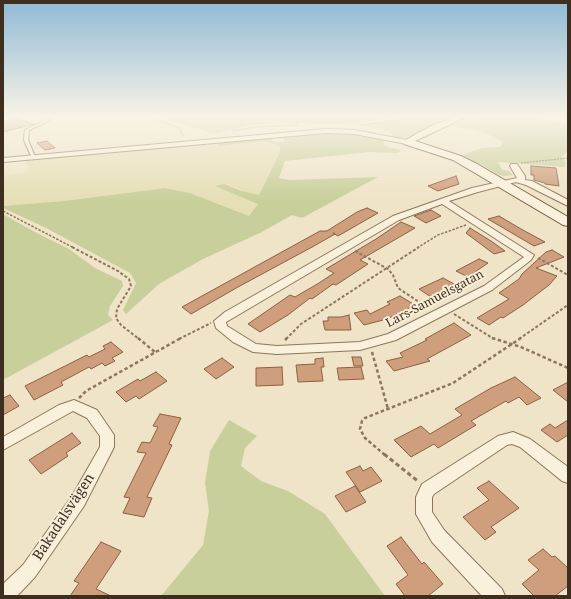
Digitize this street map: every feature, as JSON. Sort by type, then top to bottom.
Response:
[{"type":"street","points":[[3,160],[166,145]]},
{"type":"street","points":[[416,145],[457,158],[568,222]]},
{"type":"street","points":[[514,166],[521,176],[521,180]]},
{"type":"street","points":[[220,321],[396,218],[443,201],[502,183],[521,180],[568,203]]},
{"type":"street","points":[[443,201],[529,255]]},
{"type":"street","name":"Lars-Samuelsgatan","points":[[220,321],[222,328],[237,340],[253,348],[277,350],[360,346],[392,337],[488,288],[528,258],[529,255]]},
{"type":"street","points":[[3,444],[64,409],[74,405]]},
{"type":"street","name":"Bakadalsvägen","points":[[4,596],[29,571],[74,507],[107,447],[107,435],[92,414],[74,405]]},
{"type":"street","points":[[495,596],[438,536],[424,514],[424,497],[428,489],[503,440],[513,438],[525,443],[568,476]]},
{"type":"lane","points":[[28,145],[33,157]]},
{"type":"path","points":[[514,166],[518,163],[568,158]]},
{"type":"path","points":[[3,211],[118,271],[129,279],[131,286],[117,309],[116,318],[121,325],[155,352]]},
{"type":"path","points":[[277,350],[301,324],[386,267],[438,235],[477,221]]},
{"type":"path","points":[[345,247],[386,267],[393,275],[398,288],[437,314]]},
{"type":"path","points":[[529,255],[568,275]]},
{"type":"path","points":[[428,489],[362,434],[360,425],[362,421],[365,418],[453,383],[550,319],[568,305]]},
{"type":"path","points":[[447,309],[493,339],[525,348],[568,368]]},
{"type":"path","points":[[74,405],[86,392],[155,352],[210,324],[220,321]]},
{"type":"path","points":[[370,343],[388,409]]},
{"type":"shaded area","points":[[187,145],[280,146],[280,152],[259,196],[224,184],[216,186],[258,204],[249,216],[190,193],[166,188],[64,201],[3,206],[3,176],[27,172],[29,167],[25,160]]},
{"type":"green space","points":[[277,145],[384,145],[401,150],[398,153],[370,152],[285,161],[279,178],[288,180],[378,177],[302,218],[292,215],[262,232],[203,259],[159,284],[126,314],[123,310],[136,283],[130,273],[46,228],[3,208],[3,206],[64,201],[165,188],[190,193],[249,216],[258,204],[215,186],[224,184],[239,190],[259,195],[280,152],[280,146]]},
{"type":"green space","points":[[501,145],[568,145],[568,151],[562,156],[565,162],[565,167],[498,162],[502,170],[509,171],[513,175],[504,176],[499,175],[463,155],[482,148],[500,147]]},
{"type":"green space","points":[[3,214],[69,249],[95,268],[122,281],[123,286],[110,306],[108,315],[113,320],[3,380]]},
{"type":"green space","points":[[229,420],[257,436],[245,448],[241,466],[261,481],[288,491],[325,514],[385,596],[161,596],[203,545],[209,511],[205,483],[210,451]]},
{"type":"building","points":[[39,145],[52,145],[55,148],[45,150]]},
{"type":"building","points":[[531,166],[556,168],[559,186],[545,184],[534,180],[534,175],[531,175]]},
{"type":"building","points":[[456,176],[459,184],[438,191],[428,186]]},
{"type":"building","points":[[367,208],[378,213],[338,236],[335,234],[191,314],[182,307],[320,231],[327,231],[357,212]]},
{"type":"building","points":[[431,210],[441,216],[426,223],[414,216]]},
{"type":"building","points":[[499,216],[545,242],[534,246],[488,219]]},
{"type":"building","points":[[401,222],[415,228],[360,260],[368,264],[336,285],[333,284],[312,299],[310,298],[288,315],[260,332],[248,324],[290,295],[295,297],[334,273],[326,269]]},
{"type":"building","points":[[470,228],[505,251],[494,254],[466,233]]},
{"type":"building","points":[[552,250],[564,257],[536,268],[557,276],[549,285],[523,305],[489,325],[477,318],[509,299],[499,293],[519,279],[522,274],[546,252]]},
{"type":"building","points":[[479,259],[488,263],[468,277],[456,271]]},
{"type":"building","points":[[443,278],[454,284],[431,297],[419,289]]},
{"type":"building","points":[[400,296],[415,305],[387,319],[364,325],[354,313],[367,310],[370,314],[390,304],[387,302]]},
{"type":"building","points":[[349,315],[351,330],[325,330],[323,321],[328,321],[328,317],[341,317]]},
{"type":"building","points":[[454,323],[471,335],[427,359],[430,361],[394,371],[386,361],[403,357],[400,353],[427,340],[425,339]]},
{"type":"building","points":[[111,342],[123,352],[112,358],[115,361],[105,366],[102,363],[91,369],[89,367],[61,382],[63,385],[34,400],[25,386],[87,355],[89,357],[105,349],[103,346]]},
{"type":"building","points":[[352,357],[361,357],[363,366],[354,366]]},
{"type":"building","points":[[222,358],[234,367],[216,379],[204,369]]},
{"type":"building","points":[[323,358],[324,367],[321,367],[323,381],[298,382],[296,365],[315,364],[315,359]]},
{"type":"building","points":[[282,367],[283,385],[256,386],[256,368]]},
{"type":"building","points":[[361,367],[364,379],[339,380],[337,368]]},
{"type":"building","points":[[156,372],[167,381],[139,399],[136,396],[126,402],[116,392],[138,379],[140,381]]},
{"type":"building","points":[[515,377],[541,398],[527,405],[519,397],[508,403],[506,401],[471,421],[476,425],[438,448],[434,444],[411,457],[394,440],[421,426],[430,434],[462,415],[455,409],[491,388]]},
{"type":"building","points":[[568,382],[568,402],[553,390]]},
{"type":"building","points":[[10,395],[19,406],[3,415],[3,398]]},
{"type":"building","points":[[160,414],[181,418],[169,444],[172,445],[147,497],[152,498],[144,517],[123,513],[130,498],[124,497],[146,453],[137,452],[142,442],[150,443],[158,427],[153,426]]},
{"type":"building","points":[[568,420],[568,435],[557,442],[541,430],[550,424],[555,428]]},
{"type":"building","points":[[72,433],[81,443],[66,453],[68,456],[41,474],[29,460]]},
{"type":"building","points":[[360,466],[363,471],[371,467],[382,481],[360,492],[346,472]]},
{"type":"building","points":[[489,481],[519,508],[491,527],[496,532],[485,540],[463,517],[489,500],[477,488]]},
{"type":"building","points":[[355,486],[366,502],[346,512],[335,496]]},
{"type":"building","points":[[401,537],[422,564],[424,562],[443,584],[428,596],[405,596],[396,584],[408,575],[387,546]]},
{"type":"building","points":[[101,542],[121,551],[96,589],[111,596],[70,596],[79,583],[74,581]]},
{"type":"building","points":[[543,549],[552,557],[555,556],[568,568],[568,586],[555,596],[534,596],[522,584],[539,570],[528,560]]}]
